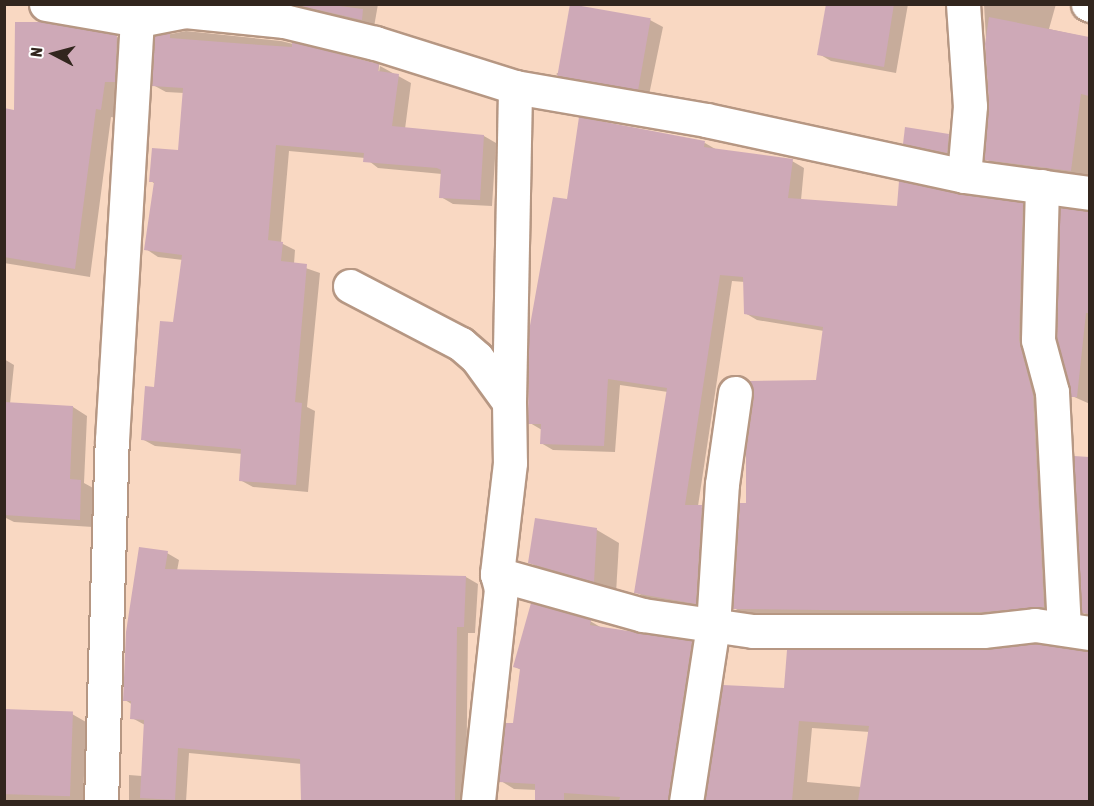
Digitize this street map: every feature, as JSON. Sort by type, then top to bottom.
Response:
[{"type":"street","points":[[46,4],[139,12],[184,11],[284,21],[375,43],[515,87],[706,120],[964,176],[1089,193]]},
{"type":"street","points":[[963,4],[970,106],[964,176]]},
{"type":"street","points":[[101,801],[112,441],[139,12]]},
{"type":"street","points":[[478,801],[501,590],[497,574],[510,463],[515,87]]},
{"type":"street","points":[[497,574],[643,615],[753,631],[868,633],[1035,625],[1077,631],[1052,392],[1038,340],[1042,186]]},
{"type":"street","points":[[350,286],[460,344],[477,357],[510,402]]},
{"type":"street","points":[[686,801],[713,626],[722,484],[735,393]]},
{"type":"building","points":[[324,4],[363,9],[362,20],[297,5]]},
{"type":"building","points":[[570,4],[651,18],[638,90],[557,76]]},
{"type":"building","points":[[826,4],[894,4],[884,67],[817,55]]},
{"type":"building","points":[[989,17],[1089,37],[1089,96],[1081,94],[1071,171],[984,160],[989,105],[985,44]]},
{"type":"building","points":[[15,22],[41,22],[117,35],[115,82],[105,82],[101,110],[96,109],[75,269],[4,257],[4,108],[14,110]]},
{"type":"building","points":[[170,33],[170,38],[247,44],[292,47],[292,42],[379,64],[378,71],[399,74],[392,126],[484,135],[480,200],[439,198],[441,170],[437,168],[363,162],[364,153],[276,145],[268,240],[283,242],[281,261],[307,264],[295,402],[302,403],[296,485],[239,481],[241,449],[141,440],[145,386],[154,387],[160,321],[173,322],[182,255],[144,250],[154,182],[149,182],[152,148],[178,150],[183,88],[152,86],[155,36]]},
{"type":"building","points":[[579,117],[705,141],[704,147],[793,159],[788,198],[897,206],[899,181],[1023,203],[1019,340],[1033,395],[1044,607],[982,612],[733,609],[740,503],[746,503],[746,451],[754,395],[749,381],[816,380],[823,327],[744,314],[743,277],[720,275],[685,505],[702,505],[696,604],[634,593],[667,388],[608,379],[604,446],[540,444],[541,424],[528,424],[529,331],[553,197],[567,199]]},
{"type":"building","points":[[905,127],[949,134],[947,153],[903,144]]},
{"type":"building","points":[[1060,208],[1089,211],[1089,313],[1086,313],[1077,397],[1071,397],[1057,338]]},
{"type":"building","points":[[4,402],[73,406],[70,479],[81,480],[80,520],[4,515]]},
{"type":"building","points":[[1074,456],[1089,457],[1089,614],[1082,613]]},
{"type":"building","points":[[535,518],[597,528],[594,582],[528,563]]},
{"type":"building","points":[[139,547],[168,551],[165,569],[466,576],[464,627],[457,627],[455,801],[301,801],[300,759],[178,748],[175,800],[140,798],[144,720],[130,719],[131,701],[123,701],[126,632]]},
{"type":"building","points":[[531,603],[591,620],[590,625],[692,641],[668,801],[619,801],[620,797],[564,793],[564,801],[535,801],[535,784],[499,782],[505,723],[513,723],[520,669],[513,667]]},
{"type":"building","points":[[1035,644],[1089,651],[1089,801],[858,801],[869,726],[799,721],[792,801],[705,801],[723,685],[784,688],[787,650],[983,650]]},
{"type":"building","points":[[4,709],[73,711],[70,796],[4,794]]}]
